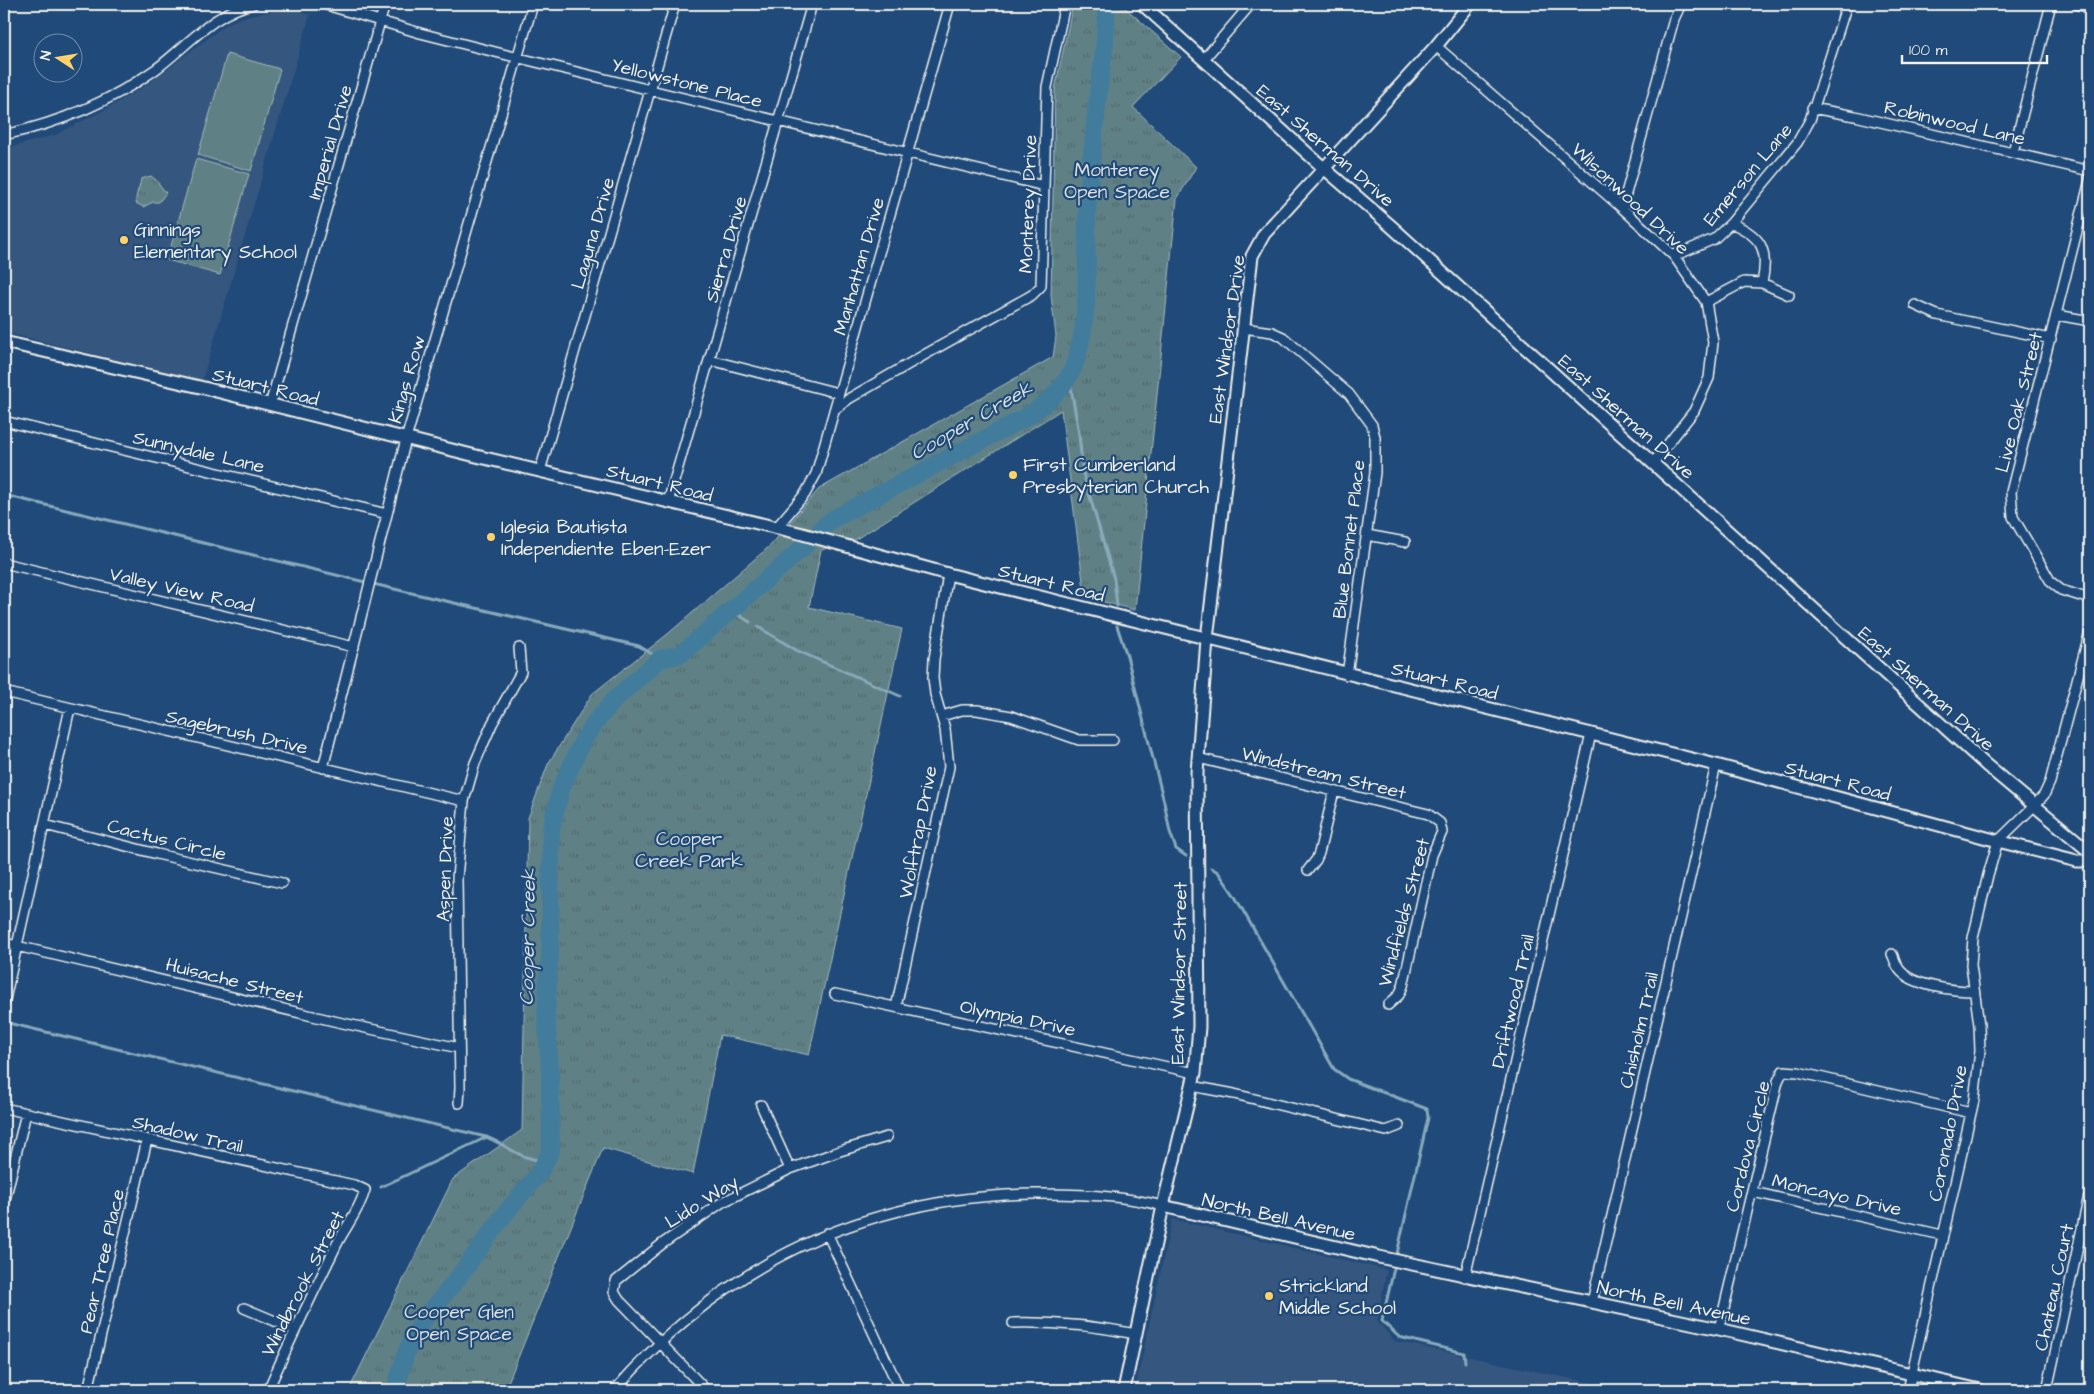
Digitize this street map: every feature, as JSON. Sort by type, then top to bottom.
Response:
[{"type":"street","points":[[4,135],[44,125],[99,103],[156,69],[218,20],[231,12],[253,4]]},
{"type":"street","name":"Yellowstone Place","points":[[323,4],[420,33],[518,58],[1044,186]]},
{"type":"street","name":"Imperial Drive","points":[[270,405],[385,4]]},
{"type":"street","name":"Kings Row","points":[[323,768],[406,439],[533,4]]},
{"type":"street","name":"Laguna Drive","points":[[540,471],[675,4]]},
{"type":"street","name":"Sierra Drive","points":[[668,502],[812,4]]},
{"type":"street","name":"Manhattan Drive","points":[[776,528],[805,494],[816,474],[950,4]]},
{"type":"street","name":"Monterey Drive","points":[[834,410],[850,398],[1032,295],[1041,286],[1047,87],[1065,4]]},
{"type":"street","name":"East Sherman Drive","points":[[1142,4],[1324,168],[1378,214],[1986,765],[2090,852]]},
{"type":"street","points":[[1204,59],[1251,4]]},
{"type":"street","name":"East Windsor Drive","points":[[1207,639],[1252,256],[1264,234],[1436,46],[1470,4]]},
{"type":"street","points":[[1622,208],[1674,19],[1681,4]]},
{"type":"street","name":"Emerson Lane","points":[[1674,256],[1714,239],[1731,223],[1797,143],[1810,120],[1812,108],[1847,4]]},
{"type":"street","points":[[2013,152],[2051,4]]},
{"type":"street","points":[[2076,4],[2090,8]]},
{"type":"street","name":"Wilsonwood Drive","points":[[1436,46],[1622,208],[1674,256],[1706,302],[1714,342],[1709,378],[1694,411],[1653,463]]},
{"type":"street","name":"Robinwood Lane","points":[[1812,108],[1855,116],[2090,171]]},
{"type":"street","name":"Live Oak Street","points":[[2090,180],[2058,314],[2014,483],[2011,504],[2013,517],[2051,582],[2061,590],[2090,599]]},
{"type":"street","points":[[1731,223],[1746,229],[1756,236],[1763,248],[1765,269],[1762,284]]},
{"type":"street","points":[[1706,302],[1744,282],[1762,284],[1789,295]]},
{"type":"street","points":[[1915,305],[1938,315],[2050,339]]},
{"type":"street","points":[[2058,314],[2090,322]]},
{"type":"street","name":"Blue Bonnet Place","points":[[1243,328],[1272,332],[1283,337],[1350,394],[1372,425],[1375,437],[1376,473],[1347,675]]},
{"type":"street","name":"Stuart Road","points":[[4,342],[776,528],[948,574],[1347,675],[1716,764],[1998,841],[2077,860],[2090,861]]},
{"type":"street","points":[[710,360],[838,393]]},
{"type":"street","name":"Sunnydale Lane","points":[[4,421],[387,514]]},
{"type":"street","points":[[1367,535],[1404,542]]},
{"type":"street","name":"Valley View Road","points":[[4,563],[354,647]]},
{"type":"street","name":"Wolftrap Drive","points":[[896,1007],[948,767],[948,746],[933,678],[934,659],[948,574]]},
{"type":"street","points":[[2034,806],[2044,795],[2050,782],[2090,631]]},
{"type":"street","name":"East Windsor Street","points":[[1124,1390],[1163,1206],[1195,1073],[1198,1027],[1198,758],[1207,639]]},
{"type":"street","name":"Aspen Drive","points":[[459,1103],[457,878],[464,800],[475,763],[492,724],[521,672],[519,648]]},
{"type":"street","name":"Sagebrush Drive","points":[[4,692],[464,800]]},
{"type":"street","points":[[4,1004],[70,708]]},
{"type":"street","points":[[942,716],[962,710],[977,710],[1011,716],[1079,740],[1113,740]]},
{"type":"street","name":"Driftwood Trail","points":[[1465,1276],[1545,924],[1591,734]]},
{"type":"street","name":"Windstream Street","points":[[1198,758],[1428,814],[1440,823]]},
{"type":"street","name":"Chisholm Trail","points":[[1592,1302],[1716,764]]},
{"type":"street","points":[[1308,870],[1320,853],[1334,791]]},
{"type":"street","name":"Coronado Drive","points":[[1908,1390],[1942,1235],[1972,1113],[1980,1051],[1971,965],[1973,938],[1998,841],[2034,806]]},
{"type":"street","name":"Windfields Street","points":[[1388,1005],[1399,995],[1403,986],[1432,855],[1442,832],[1440,823]]},
{"type":"street","name":"Cactus Circle","points":[[45,825],[148,852],[282,883]]},
{"type":"street","name":"Huisache Street","points":[[4,943],[338,1022],[459,1048]]},
{"type":"street","points":[[1892,954],[1899,969],[1916,981],[1945,988],[1974,991]]},
{"type":"street","name":"Olympia Drive","points":[[835,994],[1195,1073]]},
{"type":"street","name":"Cordova Circle","points":[[1719,1329],[1778,1081],[1784,1071],[1798,1072],[1972,1113]]},
{"type":"street","points":[[1192,1086],[1234,1094],[1386,1131],[1399,1126]]},
{"type":"street","points":[[761,1105],[790,1169]]},
{"type":"street","name":"Shadow Trail","points":[[4,1108],[354,1185],[365,1190]]},
{"type":"street","points":[[4,1204],[26,1113]]},
{"type":"street","name":"Lido Way","points":[[660,1343],[619,1300],[614,1292],[616,1281],[662,1244],[721,1203],[790,1169],[887,1137]]},
{"type":"street","name":"Pear Tree Place","points":[[88,1390],[147,1140]]},
{"type":"street","name":"Windbrook Street","points":[[268,1390],[294,1329],[336,1245],[360,1205],[365,1190]]},
{"type":"street","name":"Chateau Court","points":[[2047,1390],[2090,1191]]},
{"type":"street","name":"Moncayo Drive","points":[[1753,1192],[1942,1235]]},
{"type":"street","name":"North Bell Avenue","points":[[615,1390],[660,1343],[702,1307],[746,1277],[808,1241],[883,1214],[944,1202],[985,1196],[1065,1194],[1120,1196],[1381,1258],[1719,1329],[1980,1390]]},
{"type":"street","points":[[827,1234],[900,1390]]},
{"type":"street","points":[[244,1308],[294,1329]]},
{"type":"street","points":[[1013,1323],[1057,1322],[1136,1334]]},
{"type":"street","points":[[660,1343],[706,1390]]},
{"type":"shaded area","name":"Ginnings Elementary School","points":[[274,11],[298,11],[310,15],[202,381],[4,332],[4,149],[55,135],[110,107],[146,85],[228,23],[246,16]]},
{"type":"shaded area","name":"Strickland Middle School","points":[[1172,1219],[1387,1270],[1377,1321],[1395,1341],[1625,1390],[1135,1390]]},
{"type":"green space","name":"Cooper Creek Park","points":[[1073,4],[1121,4],[1181,57],[1133,107],[1196,167],[1177,199],[1135,610],[1085,597],[1061,410],[853,541],[821,550],[809,607],[902,629],[809,1055],[720,1035],[693,1174],[603,1148],[505,1390],[349,1390],[453,1179],[522,1130],[528,818],[548,764],[592,694],[669,633],[771,545],[819,489],[1053,357],[1056,336],[1051,296],[1055,89]]},
{"type":"green space","points":[[227,54],[280,69],[251,171],[198,155]]},
{"type":"green space","points":[[196,159],[249,174],[220,275],[167,260]]},
{"type":"green space","points":[[151,176],[166,193],[159,202],[153,202],[143,207],[136,203],[137,194],[141,179]]},
{"type":"waterway","name":"Cooper Creek","points":[[821,529],[833,519],[1028,416],[1056,393],[1072,371],[1081,343],[1084,322],[1087,281],[1088,198],[1105,44],[1106,13],[1109,4]]},
{"type":"waterway","points":[[1069,376],[1079,434],[1083,473],[1114,579],[1117,606]]},
{"type":"waterway","points":[[4,495],[639,646],[660,659]]},
{"type":"waterway","name":"Cooper Creek","points":[[395,1390],[407,1350],[422,1322],[457,1279],[503,1216],[540,1172],[551,1150],[550,1071],[546,1013],[550,954],[551,829],[561,788],[583,740],[616,698],[660,659],[681,654],[805,546]]},
{"type":"waterway","points":[[732,611],[750,622]]},
{"type":"waterway","points":[[1117,626],[1127,656],[1170,832],[1176,849],[1186,856]]},
{"type":"waterway","points":[[758,627],[796,650],[900,696]]},
{"type":"waterway","points":[[1211,868],[1218,872],[1234,895],[1334,1069],[1348,1079],[1427,1109],[1428,1118],[1396,1258]]},
{"type":"waterway","points":[[4,1022],[486,1137],[523,1156],[547,1160]]},
{"type":"waterway","points":[[381,1187],[487,1137]]},
{"type":"waterway","points":[[1395,1264],[1382,1321],[1399,1337],[1464,1353],[1465,1362]]},
{"type":"place","name":"Ginnings Elementary School","points":[[124,240]]},
{"type":"place","name":"First Cumberland Presbyterian Church","points":[[1013,475]]},
{"type":"place","name":"Iglesia Bautista Independiente Eben-Ezer","points":[[491,537]]},
{"type":"place","name":"Strickland Middle School","points":[[1269,1296]]},
{"type":"park label","name":"Monterey Open Space","points":[[1117,180]]},
{"type":"park label","name":"Cooper Glen Open Space","points":[[459,1322]]}]
